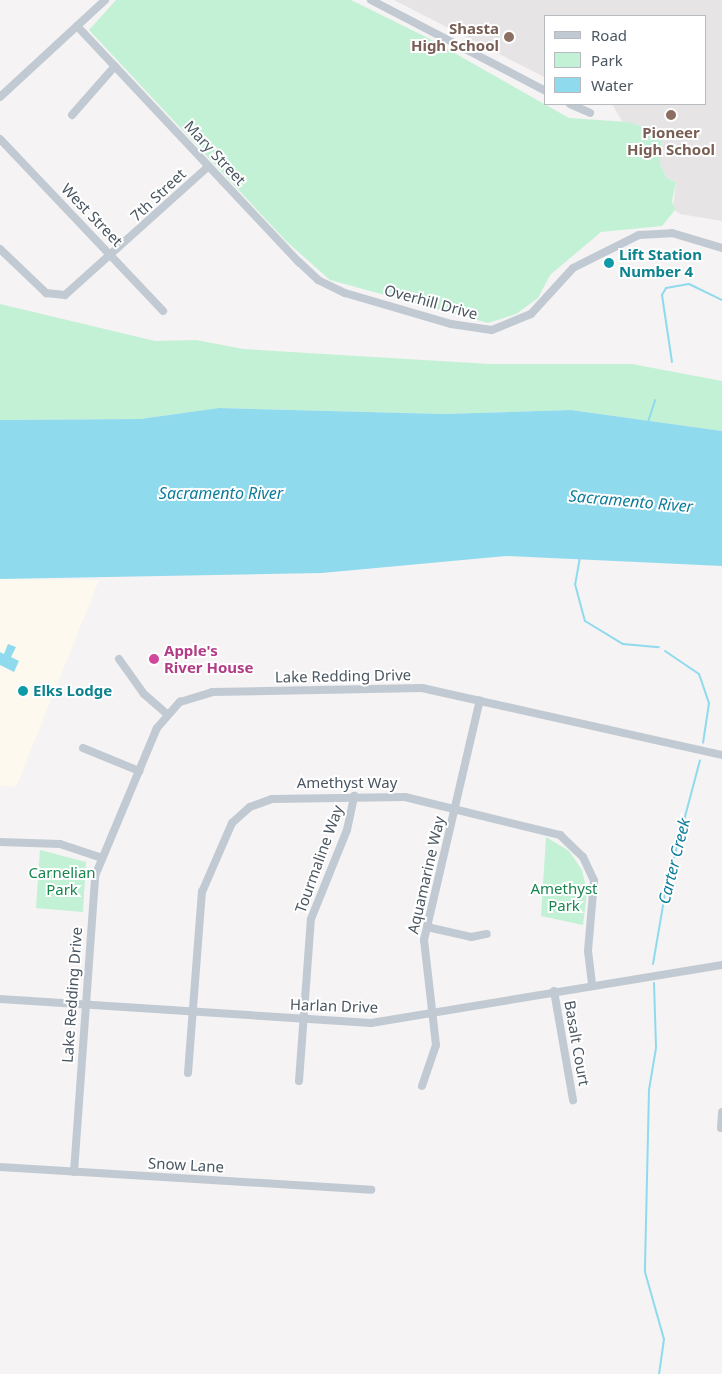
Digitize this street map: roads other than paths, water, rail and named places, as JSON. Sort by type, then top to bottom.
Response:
[{"type":"street","points":[[0,98],[105,0]]},
{"type":"street","points":[[371,0],[544,90]]},
{"type":"street","name":"Mary Street","points":[[77,26],[304,267],[340,291]]},
{"type":"street","points":[[72,115],[115,66]]},
{"type":"street","points":[[572,105],[590,113]]},
{"type":"street","name":"West Street","points":[[0,139],[163,311]]},
{"type":"street","name":"7th Street","points":[[0,250],[39,288],[55,296],[71,291],[112,256],[209,166]]},
{"type":"street","name":"Overhill Drive","points":[[340,291],[451,324],[492,330],[531,314],[573,268],[639,235],[672,233],[722,248]]},
{"type":"street","points":[[119,659],[144,694],[167,714]]},
{"type":"street","name":"Lake Redding Drive","points":[[74,1172],[93,887],[102,858],[139,771],[167,714],[186,699],[212,692],[417,688],[480,700],[722,755]]},
{"type":"street","name":"Aquamarine Way","points":[[422,1086],[435,1050],[433,1012],[423,951],[480,700]]},
{"type":"street","points":[[83,748],[139,771]]},
{"type":"street","name":"Amethyst Way","points":[[188,1073],[200,900],[232,823],[250,807],[272,799],[354,796],[405,797],[551,830],[583,857],[595,895],[588,951],[592,984]]},
{"type":"street","name":"Tourmaline Way","points":[[299,1081],[313,910],[347,830],[354,796]]},
{"type":"street","points":[[0,842],[60,844],[102,858]]},
{"type":"street","points":[[427,927],[471,937],[487,934]]},
{"type":"street","name":"Harlan Drive","points":[[0,1000],[364,1023],[646,974],[722,965]]},
{"type":"street","name":"Basalt Court","points":[[554,991],[573,1100]]},
{"type":"street","points":[[721,1128],[722,1112]]},
{"type":"street","name":"Snow Lane","points":[[0,1167],[371,1190]]},
{"type":"water","name":"Sacramento River","points":[[219,408],[444,414],[571,410],[722,431],[722,566],[506,556],[322,573],[0,579],[0,420],[140,419]]},
{"type":"water","points":[[8,644],[16,647],[11,657],[19,661],[14,672],[0,665],[0,652],[4,654]]},
{"type":"waterway","points":[[672,362],[662,295],[666,288],[689,284],[722,300]]},
{"type":"waterway","points":[[648,422],[655,400]]},
{"type":"waterway","name":"Carter Creek","points":[[580,557],[575,584],[585,621],[623,644],[659,647]]},
{"type":"waterway","name":"Carter Creek","points":[[665,651],[699,674],[709,703],[703,743]]},
{"type":"waterway","name":"Carter Creek","points":[[653,964],[666,888],[700,760]]},
{"type":"waterway","points":[[654,983],[656,1048],[649,1090],[645,1272],[664,1339],[659,1374]]},
{"type":"place","name":"Shasta High School","points":[[509,37]]},
{"type":"place","name":"Pioneer High School","points":[[671,115]]},
{"type":"place","name":"Lift Station Number 4","points":[[609,263]]},
{"type":"place","name":"Apple's River House","points":[[154,659]]},
{"type":"place","name":"Elks Lodge","points":[[23,691]]},
{"type":"park label","name":"Carnelian Park","points":[[62,880]]},
{"type":"park label","name":"Amethyst Park","points":[[564,896]]}]
